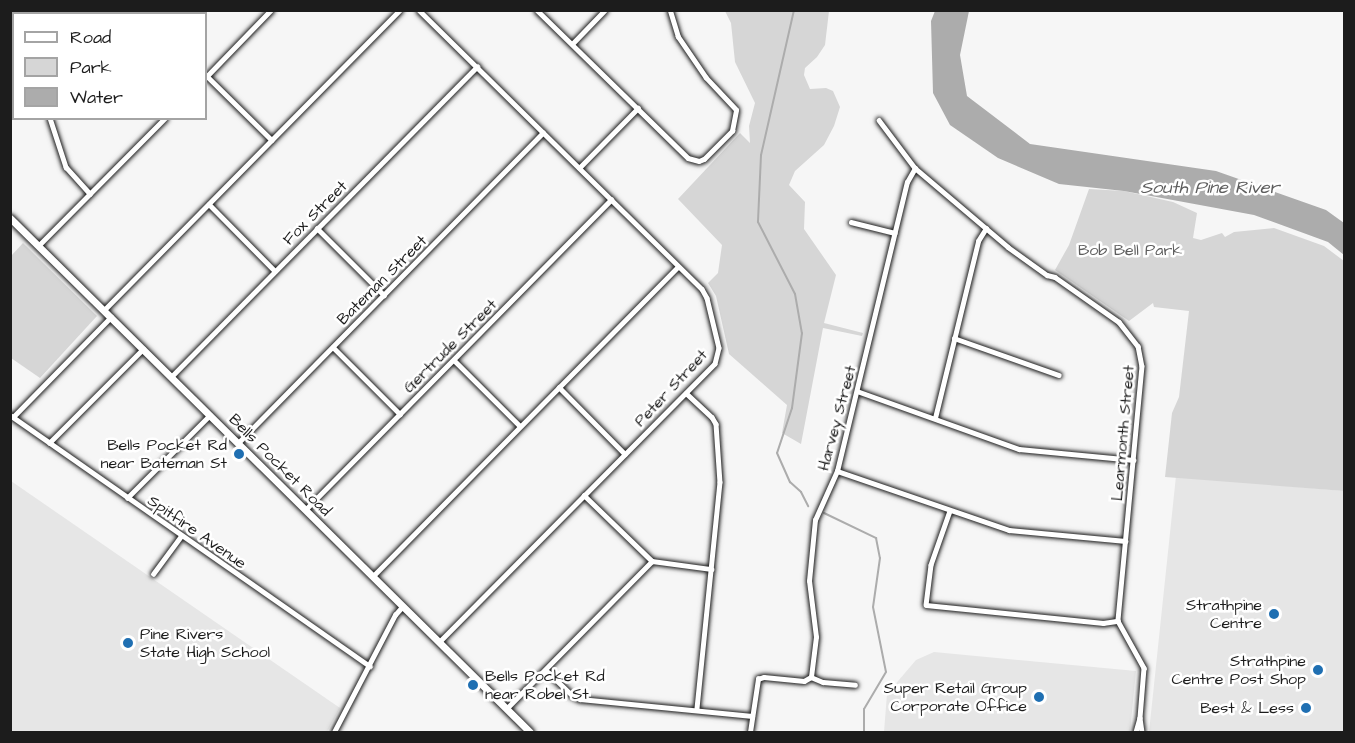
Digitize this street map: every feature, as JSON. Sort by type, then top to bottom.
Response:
[{"type":"main road","name":"Bells Pocket Road","points":[[10,218],[530,732]]},
{"type":"street","points":[[207,75],[271,10]]},
{"type":"street","points":[[104,310],[400,10]]},
{"type":"street","name":"Peter Street","points":[[419,10],[707,298],[719,348],[715,364],[440,642]]},
{"type":"street","points":[[537,10],[693,160],[704,159],[732,131],[736,110],[706,78],[683,45],[674,28],[670,10]]},
{"type":"street","points":[[572,44],[605,10]]},
{"type":"street","name":"Fox Street","points":[[171,377],[477,67]]},
{"type":"street","points":[[207,77],[272,140]]},
{"type":"street","points":[[579,168],[638,108]]},
{"type":"street","points":[[51,120],[66,167],[90,194]]},
{"type":"street","points":[[38,246],[163,120]]},
{"type":"street","name":"Learmonth Street","points":[[879,120],[915,168],[986,228],[1047,275],[1055,277],[1119,322],[1132,336],[1142,366],[1118,621]]},
{"type":"street","name":"Bateman Street","points":[[238,443],[543,133]]},
{"type":"street","name":"Harvey Street","points":[[811,677],[816,637],[809,581],[815,520],[837,471],[907,182],[915,168]]},
{"type":"street","name":"Gertrude Street","points":[[305,510],[611,200]]},
{"type":"street","points":[[209,204],[275,271]]},
{"type":"street","points":[[851,222],[895,233]]},
{"type":"street","points":[[317,228],[384,295]]},
{"type":"street","points":[[935,418],[978,241],[986,228]]},
{"type":"street","points":[[373,576],[678,267]]},
{"type":"street","points":[[12,416],[111,317]]},
{"type":"street","points":[[954,338],[1059,375]]},
{"type":"street","points":[[333,347],[400,414]]},
{"type":"street","points":[[49,443],[143,349]]},
{"type":"street","points":[[454,360],[520,426]]},
{"type":"street","points":[[559,387],[625,454]]},
{"type":"street","points":[[857,391],[1019,449],[1133,460]]},
{"type":"street","points":[[686,393],[712,417],[716,424],[720,482],[697,710]]},
{"type":"street","name":"Spitfire Avenue","points":[[12,416],[370,666]]},
{"type":"street","points":[[128,498],[210,416]]},
{"type":"street","points":[[837,471],[1008,530],[1125,541]]},
{"type":"street","points":[[584,495],[652,561],[711,569]]},
{"type":"street","points":[[950,511],[931,565],[926,605],[1103,623],[1118,621],[1144,665],[1140,717],[1136,732]]},
{"type":"street","points":[[153,574],[181,536]]},
{"type":"street","points":[[507,708],[652,561]]},
{"type":"street","points":[[334,732],[395,615],[402,607]]},
{"type":"street","points":[[546,670],[572,696],[580,699],[752,716]]},
{"type":"street","points":[[750,732],[758,679],[764,677],[804,681],[811,677],[823,682],[855,685]]},
{"type":"street","points":[[1140,717],[1142,732]]},
{"type":"shaded area","name":"Strathpine Centre","points":[[1176,476],[1344,491],[1344,732],[1149,732]]},
{"type":"shaded area","name":"Pine Rivers State High School","points":[[11,481],[340,708],[327,732],[11,732]]},
{"type":"shaded area","points":[[934,652],[1136,671],[1130,732],[884,732],[887,694],[916,660]]},
{"type":"green space","points":[[725,11],[829,11],[825,45],[817,57],[805,68],[804,75],[810,89],[826,88],[833,91],[840,107],[834,126],[824,145],[795,171],[789,185],[805,202],[804,229],[836,275],[824,323],[863,333],[862,336],[823,328],[801,444],[782,433],[787,405],[729,354],[716,296],[708,283],[718,273],[722,245],[678,199],[740,133],[750,143],[749,126],[755,103],[735,62],[731,23]]},
{"type":"green space","name":"Bob Bell Park","points":[[1089,189],[1124,191],[1173,202],[1197,213],[1193,238],[1201,240],[1222,233],[1225,237],[1234,232],[1274,228],[1324,246],[1344,261],[1344,491],[1165,477],[1172,413],[1179,397],[1189,311],[1154,307],[1153,303],[1129,321],[1055,270],[1069,245]]},
{"type":"green space","points":[[23,243],[97,316],[40,378],[11,358],[11,256]]},
{"type":"water","name":"South Pine River","points":[[935,11],[969,11],[960,55],[967,96],[1030,144],[1216,171],[1326,210],[1344,223],[1344,255],[1328,242],[1254,215],[1124,191],[1059,184],[998,158],[950,125],[933,93],[931,21]]},
{"type":"waterway","points":[[794,10],[761,155],[758,222],[795,294],[802,333],[792,408],[777,453],[790,482],[801,492],[808,506]]},
{"type":"waterway","points":[[824,513],[876,538],[880,558],[873,607],[886,672],[864,709],[864,732]]},
{"type":"place","name":"Bells Pocket Rd near Bateman St","points":[[239,454]]},
{"type":"place","name":"Strathpine Centre","points":[[1274,614]]},
{"type":"place","name":"Pine Rivers State High School","points":[[128,643]]},
{"type":"place","name":"Strathpine Centre Post Shop","points":[[1318,670]]},
{"type":"place","name":"Bells Pocket Rd near Robel St","points":[[473,685]]},
{"type":"place","name":"Super Retail Group Corporate Office","points":[[1039,697]]},
{"type":"place","name":"Best & Less","points":[[1306,708]]}]
